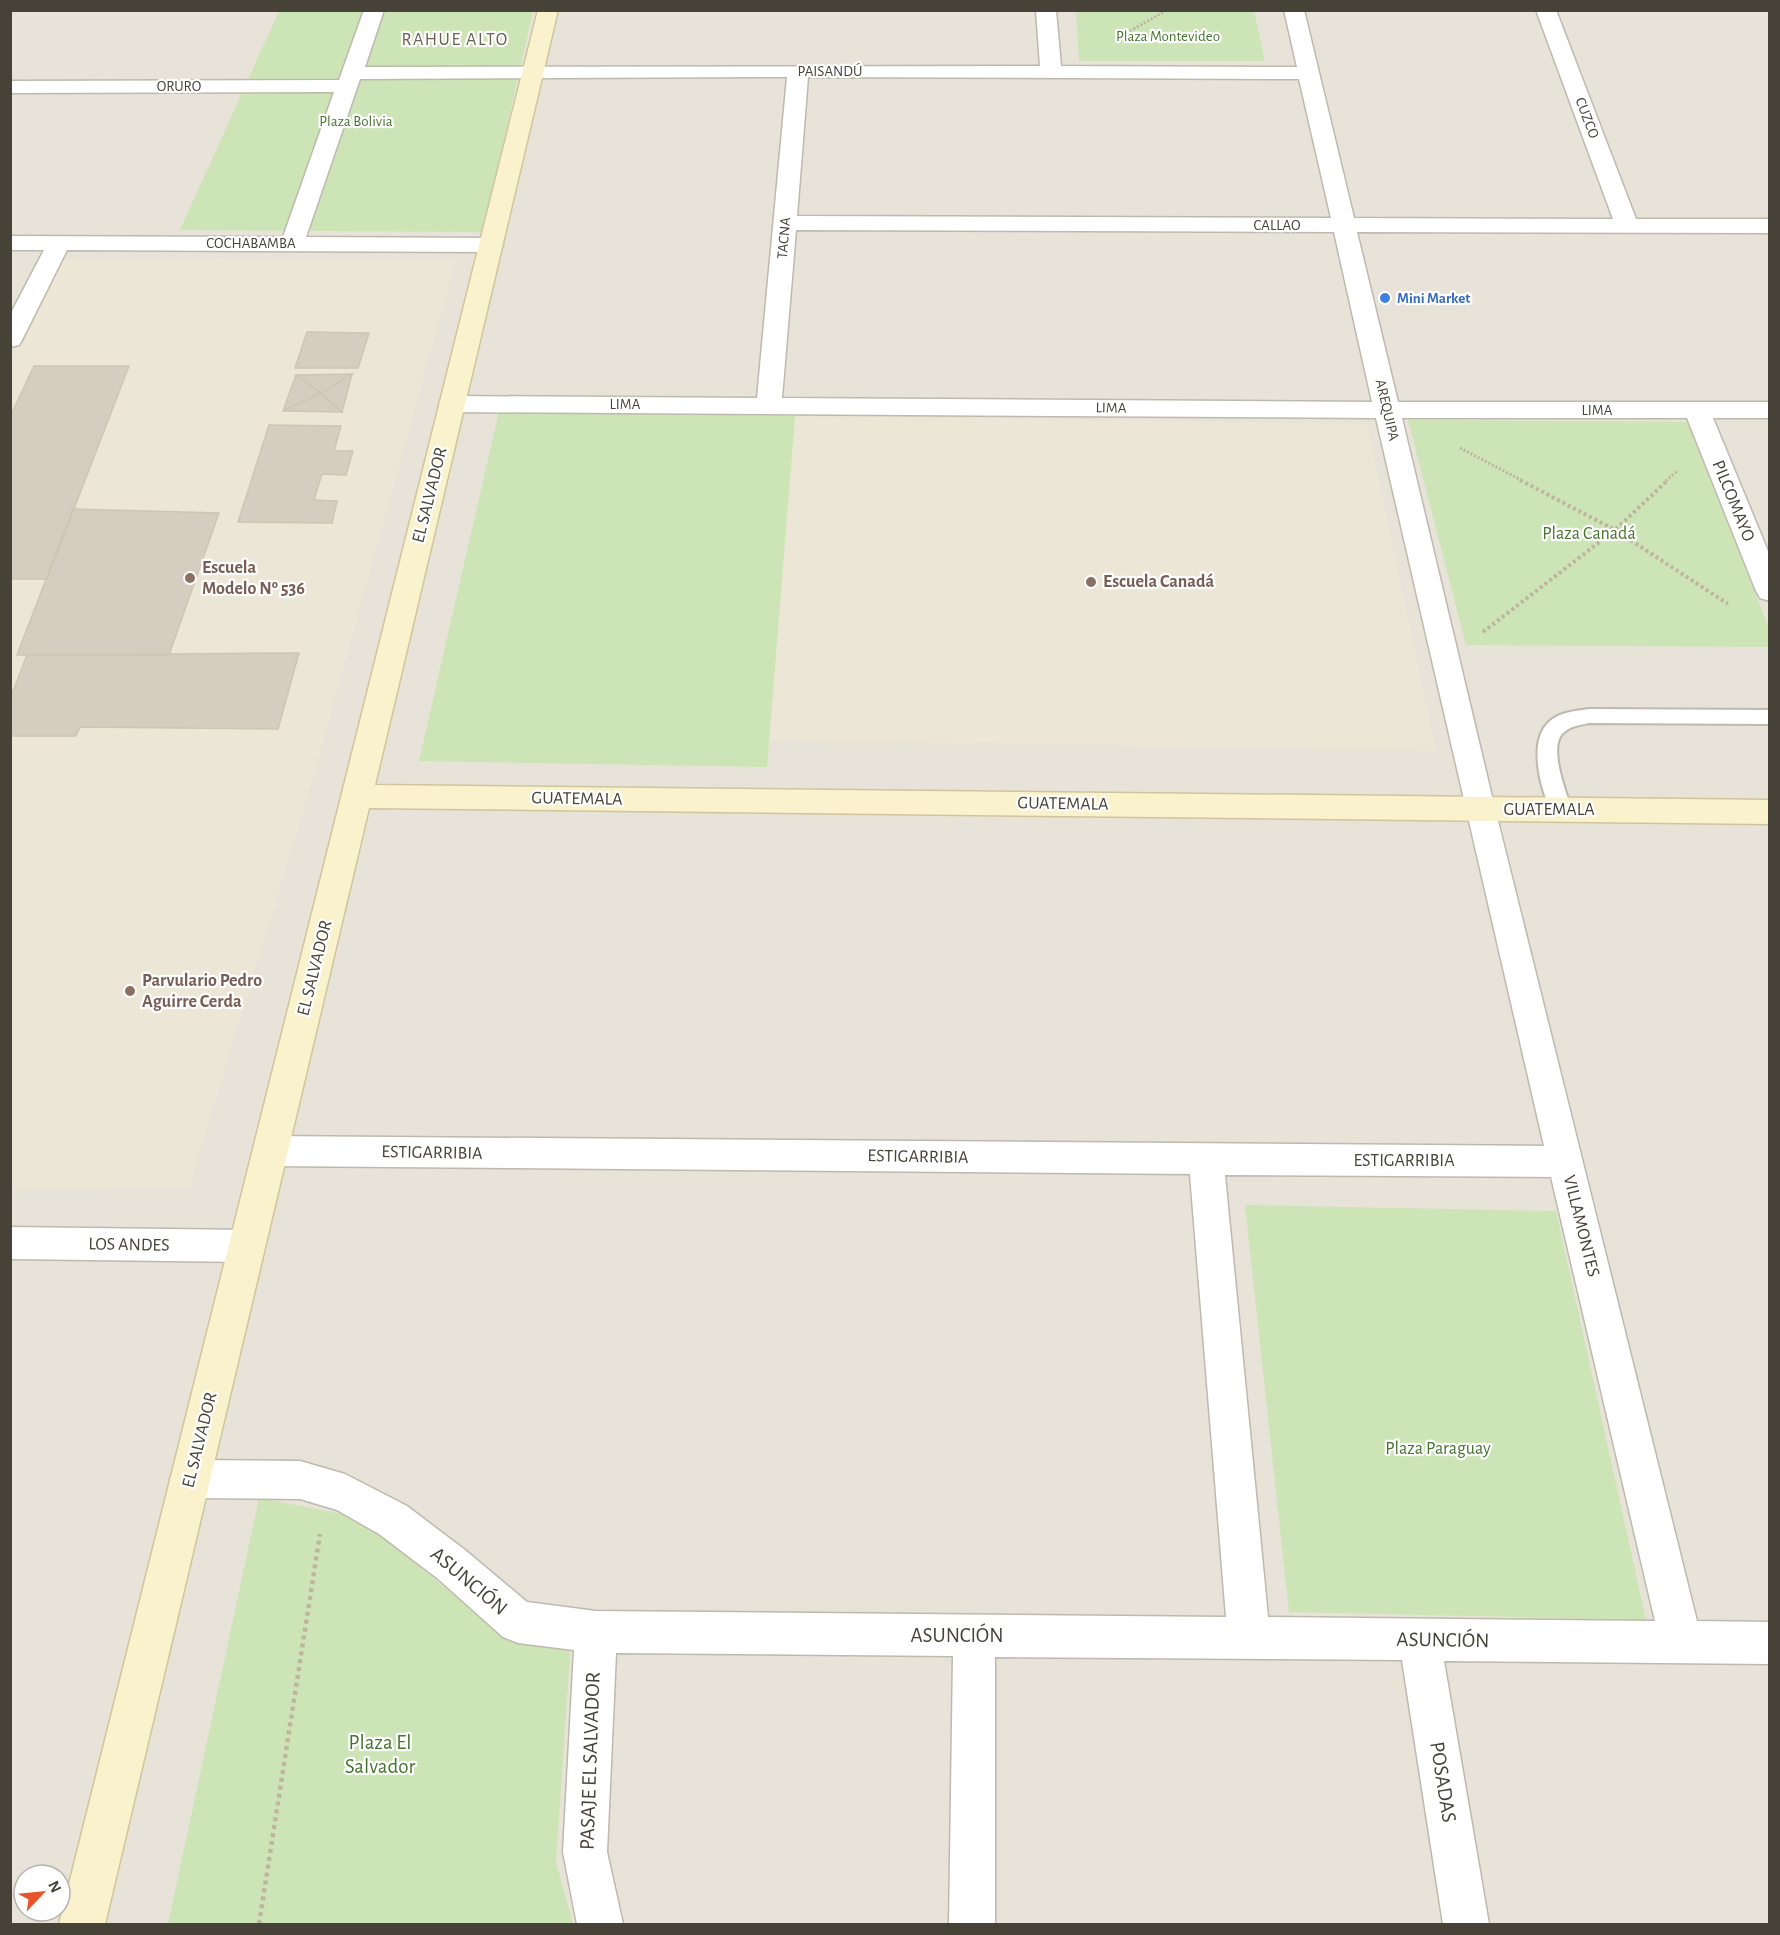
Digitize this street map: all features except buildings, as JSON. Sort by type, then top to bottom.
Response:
[{"type":"street","points":[[292,243],[374,10]]},
{"type":"street","name":"EL SALVADOR","points":[[82,1924],[548,10]]},
{"type":"street","points":[[1046,10],[1051,72]]},
{"type":"street","name":"AREQUIPA","points":[[1294,10],[1480,809]]},
{"type":"street","name":"CUZCO","points":[[1546,10],[1627,226]]},
{"type":"street","name":"PAISANDÚ","points":[[350,80],[533,71],[1309,73]]},
{"type":"street","name":"TACNA","points":[[769,405],[798,71]]},
{"type":"street","name":"ORURO","points":[[10,87],[350,80]]},
{"type":"street","name":"CALLAO","points":[[785,223],[1770,226]]},
{"type":"street","name":"COCHABAMBA","points":[[10,243],[490,245]]},
{"type":"street","points":[[10,339],[59,243]]},
{"type":"street","name":"LIMA","points":[[452,404],[1770,410]]},
{"type":"street","name":"PILCOMAYO","points":[[1697,410],[1770,591]]},
{"type":"street","name":"GUATEMALA","points":[[357,796],[1770,812]]},
{"type":"street","name":"VILLAMONTES","points":[[1480,809],[1681,1642]]},
{"type":"street","name":"ESTIGARRIBIA","points":[[271,1151],[1565,1162]]},
{"type":"street","points":[[1206,1160],[1249,1638]]},
{"type":"street","name":"LOS ANDES","points":[[10,1243],[247,1246]]},
{"type":"street","name":"ASUNCIÓN","points":[[190,1479],[300,1480],[345,1493],[393,1520],[451,1564],[518,1622],[596,1632],[1770,1643]]},
{"type":"street","name":"PASAJE EL SALVADOR","points":[[596,1632],[585,1852],[600,1924]]},
{"type":"street","points":[[972,1924],[974,1635]]},
{"type":"street","name":"POSADAS","points":[[1420,1640],[1466,1924]]},
{"type":"lane","points":[[1561,810],[1545,749],[1547,737],[1554,727],[1563,721],[1589,716],[1770,717]]},
{"type":"path","points":[[1446,660],[1615,530],[1709,440]]},
{"type":"path","points":[[1460,448],[1615,530],[1731,606]]},
{"type":"path","points":[[259,1924],[327,1488]]},
{"type":"shaded area","points":[[11,11],[1769,11],[1769,1924],[11,1924]]},
{"type":"shaded area","name":"Escuela Modelo Nº 536","points":[[61,258],[456,260],[309,793],[189,1188],[11,1189],[10,365]]},
{"type":"shaded area","name":"Escuela Canadá","points":[[795,416],[1367,424],[1436,751],[769,740]]},
{"type":"green space","name":"Plaza Bolivia","points":[[279,11],[533,11],[483,232],[180,230]]},
{"type":"green space","name":"Plaza Montevideo","points":[[1076,11],[1254,11],[1265,61],[1079,61]]},
{"type":"green space","points":[[499,411],[795,416],[767,767],[419,761]]},
{"type":"green space","name":"Plaza Canadá","points":[[1408,420],[1687,422],[1769,628],[1769,647],[1466,645]]},
{"type":"green space","name":"Plaza Paraguay","points":[[1245,1205],[1556,1211],[1646,1620],[1289,1612]]},
{"type":"green space","name":"Plaza El Salvador","points":[[259,1498],[358,1517],[513,1643],[571,1640],[556,1862],[573,1924],[168,1924]]},
{"type":"place","name":"Mini Market","points":[[1385,298]]},
{"type":"place","name":"Escuela Modelo Nº 536","points":[[190,578]]},
{"type":"place","name":"Escuela Canadá","points":[[1091,582]]},
{"type":"place","name":"Parvulario Pedro Aguirre Cerda","points":[[130,991]]},
{"type":"district","name":"RAHUE ALTO","points":[[455,40]]}]
